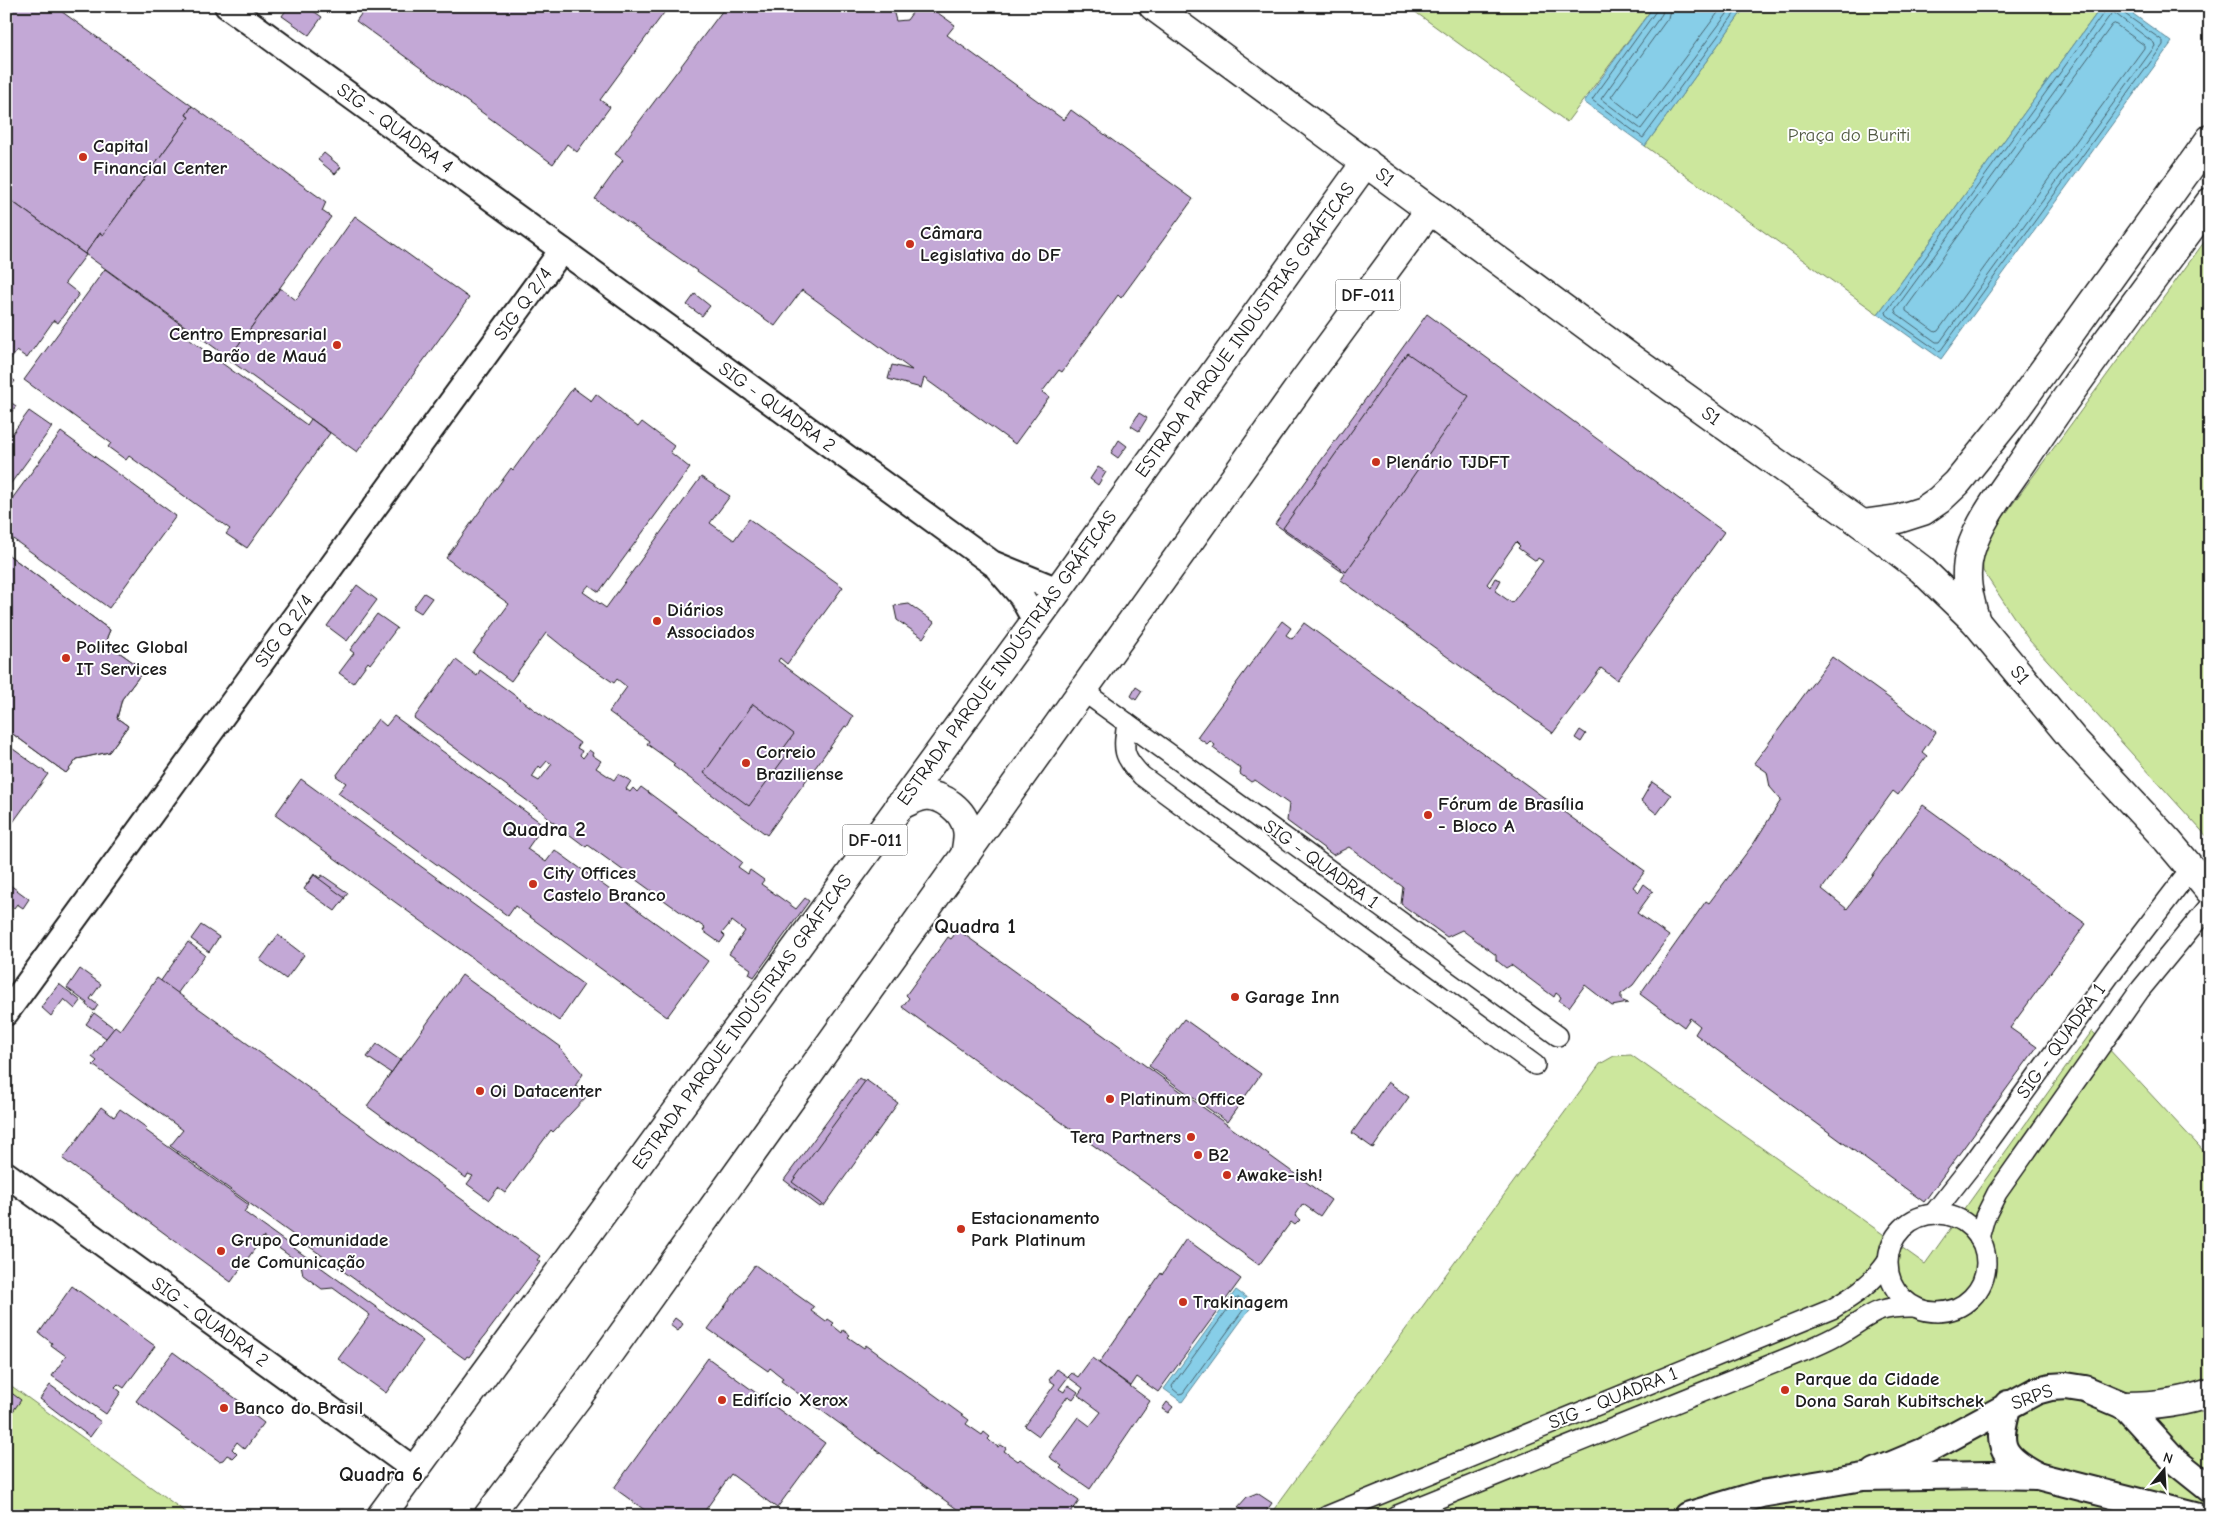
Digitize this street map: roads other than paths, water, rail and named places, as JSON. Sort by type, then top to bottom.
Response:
[{"type":"main road","name":"S1","points":[[1153,6],[1366,162],[1429,211],[1862,524],[1921,569],[1976,622],[2072,738],[2168,841],[2210,891]]},
{"type":"main road","points":[[1862,524],[1898,519],[1923,511],[1939,500],[1957,483],[2010,417],[2210,139]]},
{"type":"main road","name":"ESTRADA PARQUE INDÚSTRIAS GRÁFICAS","points":[[381,1516],[1058,590],[1366,162]]},
{"type":"main road","points":[[1976,622],[1967,592],[1966,570],[1970,550],[1983,524],[2040,436],[2210,202]]},
{"type":"main road","name":"DF-011","points":[[488,1516],[577,1398],[1306,378],[1429,211]]},
{"type":"main road","points":[[899,806],[924,796],[941,799],[953,806],[963,816],[968,830],[965,856]]},
{"type":"main road","name":"SRPS","points":[[1863,1477],[1925,1451],[2008,1404],[2036,1391],[2066,1386],[2085,1389],[2125,1406],[2175,1461],[2210,1489]]},
{"type":"main road","points":[[2125,1406],[2159,1406],[2188,1401],[2210,1393]]},
{"type":"main road","points":[[2008,1404],[2002,1440],[2006,1454],[2016,1465],[2037,1476]]},
{"type":"main road","name":"SRPS","points":[[1687,1516],[1761,1494],[1863,1477],[2037,1476],[2195,1516]]},
{"type":"street","name":"SIG - QUADRA 4","points":[[227,6],[562,250]]},
{"type":"street","name":"SIG - QUADRA 2","points":[[562,250],[992,563],[1021,596],[1035,620]]},
{"type":"street","name":"SIG Q 2/4","points":[[6,1012],[562,250]]},
{"type":"street","name":"SIG - QUADRA 2","points":[[992,563],[1058,590]]},
{"type":"street","name":"SIG - QUADRA 1","points":[[1083,691],[1558,1036]]},
{"type":"street","points":[[1127,723],[1124,752],[1128,763],[1142,776],[1535,1065]]},
{"type":"street","name":"SIG - QUADRA 1","points":[[1933,1214],[1974,1162],[2112,971],[2191,870]]},
{"type":"street","name":"SIG - QUADRA 1","points":[[1979,1238],[1985,1217],[1997,1193],[2140,990],[2210,905]]},
{"type":"street","name":"SIG - QUADRA 2","points":[[6,1174],[415,1470]]},
{"type":"street","points":[[1933,1214],[1951,1216],[1967,1225],[1979,1238],[1985,1255],[1985,1273],[1978,1290],[1966,1303],[1949,1311],[1931,1312],[1914,1307],[1900,1296],[1890,1280],[1887,1262],[1891,1245],[1901,1229],[1916,1219],[1933,1214]]},
{"type":"street","name":"SIG - QUADRA 1","points":[[1327,1516],[1832,1309],[1862,1290],[1878,1275],[1887,1262]]},
{"type":"street","name":"SIG - QUADRA 1","points":[[1395,1516],[1787,1358],[1839,1335],[1868,1315],[1886,1308],[1914,1307]]},
{"type":"water","points":[[1654,6],[1746,6],[1645,146],[1584,102]]},
{"type":"water","points":[[2102,6],[2122,6],[2172,42],[1941,359],[1878,314]]},
{"type":"water","points":[[1236,1290],[1254,1303],[1182,1402],[1164,1389]]},
{"type":"place","name":"Capital Financial Center","points":[[83,157]]},
{"type":"place","name":"Câmara Legislativa do DF","points":[[910,244]]},
{"type":"place","name":"Centro Empresarial Barão de Mauá","points":[[337,345]]},
{"type":"place","name":"Plenário TJDFT","points":[[1376,462]]},
{"type":"place","name":"Diários Associados","points":[[657,621]]},
{"type":"place","name":"Politec Global IT Services","points":[[66,658]]},
{"type":"place","name":"Correio Braziliense","points":[[746,763]]},
{"type":"place","name":"Fórum de Brasília - Bloco A","points":[[1428,815]]},
{"type":"place","name":"City Offices Castelo Branco","points":[[533,884]]},
{"type":"place","name":"Garage Inn","points":[[1235,997]]},
{"type":"place","name":"Oi Datacenter","points":[[480,1091]]},
{"type":"place","name":"Platinum Office","points":[[1110,1099]]},
{"type":"place","name":"Tera Partners","points":[[1191,1137]]},
{"type":"place","name":"B2","points":[[1198,1155]]},
{"type":"place","name":"Awake-ish!","points":[[1227,1175]]},
{"type":"place","name":"Estacionamento Park Platinum","points":[[961,1229]]},
{"type":"place","name":"Grupo Comunidade de Comunicação","points":[[221,1251]]},
{"type":"place","name":"Trakinagem","points":[[1183,1302]]},
{"type":"place","name":"Parque da Cidade Dona Sarah Kubitschek","points":[[1785,1390]]},
{"type":"place","name":"Edifício Xerox","points":[[722,1400]]},
{"type":"place","name":"Banco do Brasil","points":[[224,1408]]},
{"type":"district","name":"Quadra 2","points":[[544,829]]},
{"type":"district","name":"Quadra 1","points":[[975,926]]},
{"type":"district","name":"Quadra 6","points":[[381,1474]]},
{"type":"park label","name":"Praça do Buriti","points":[[1849,135]]}]
